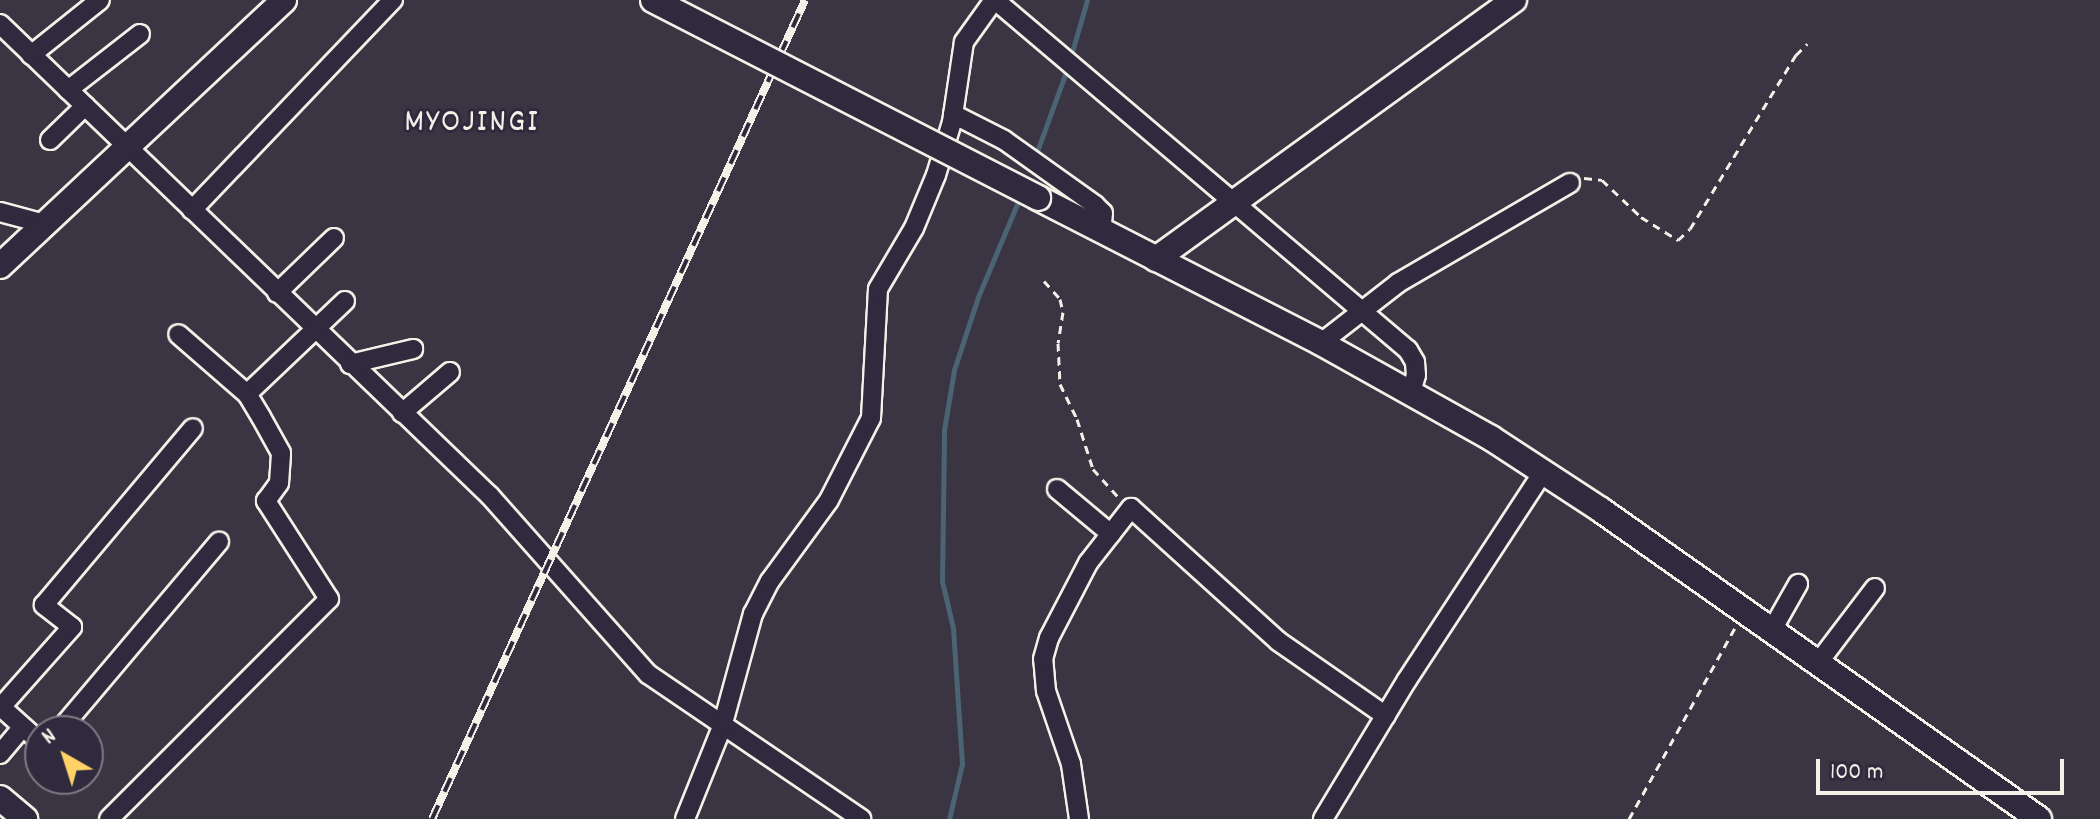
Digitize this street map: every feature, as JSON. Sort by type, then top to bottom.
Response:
[{"type":"street","points":[[31,55],[100,0]]},
{"type":"street","points":[[0,266],[284,0]]},
{"type":"street","points":[[192,210],[393,0]]},
{"type":"street","points":[[653,0],[1411,392],[1543,472],[1745,610],[2039,819]]},
{"type":"street","points":[[685,819],[722,727],[753,614],[770,581],[829,500],[871,418],[875,392],[878,289],[929,194],[953,114],[964,42],[994,0],[1408,350],[1415,362],[1416,375],[1411,392]]},
{"type":"street","points":[[1156,259],[1514,0]]},
{"type":"street","points":[[0,24],[490,496],[648,674],[861,819]]},
{"type":"street","points":[[68,90],[140,34]]},
{"type":"street","points":[[50,140],[85,106]]},
{"type":"street","points":[[953,114],[1004,140],[1095,205],[1103,213],[1101,231]]},
{"type":"street","points":[[1321,343],[1416,271],[1570,183]]},
{"type":"street","points":[[0,212],[45,224]]},
{"type":"street","points":[[277,293],[334,238]]},
{"type":"street","points":[[247,394],[317,332],[345,301]]},
{"type":"street","points":[[109,819],[329,599],[266,501],[279,483],[281,453],[247,394],[178,334]]},
{"type":"street","points":[[350,364],[413,349]]},
{"type":"street","points":[[402,413],[450,372]]},
{"type":"street","points":[[0,754],[23,727],[1,707],[72,627],[44,605],[193,428]]},
{"type":"street","points":[[1323,819],[1543,472]]},
{"type":"street","points":[[1057,489],[1111,534]]},
{"type":"street","points":[[1079,819],[1071,764],[1046,691],[1043,659],[1065,604],[1088,563],[1131,508],[1278,641],[1386,716]]},
{"type":"street","points":[[73,715],[219,542]]},
{"type":"street","points":[[1772,630],[1798,584]]},
{"type":"street","points":[[1818,663],[1875,588]]},
{"type":"street","points":[[0,798],[25,819]]},
{"type":"path","points":[[1570,183],[1589,177],[1602,180],[1641,217],[1678,240],[1690,229],[1796,55],[1807,44]]},
{"type":"path","points":[[1044,281],[1060,299],[1063,312],[1058,343],[1060,384],[1077,419],[1086,454],[1100,480],[1131,508]]},
{"type":"path","points":[[1629,819],[1745,610]]},
{"type":"waterway","points":[[1070,59],[1087,0]]},
{"type":"waterway","points":[[1035,157],[1067,69]]},
{"type":"waterway","points":[[949,819],[962,764],[953,628],[942,581],[944,430],[954,370],[978,297],[1020,197]]},
{"type":"railway","points":[[432,819],[805,0]]},
{"type":"district","name":"MYOJINGI","points":[[472,124]]}]
